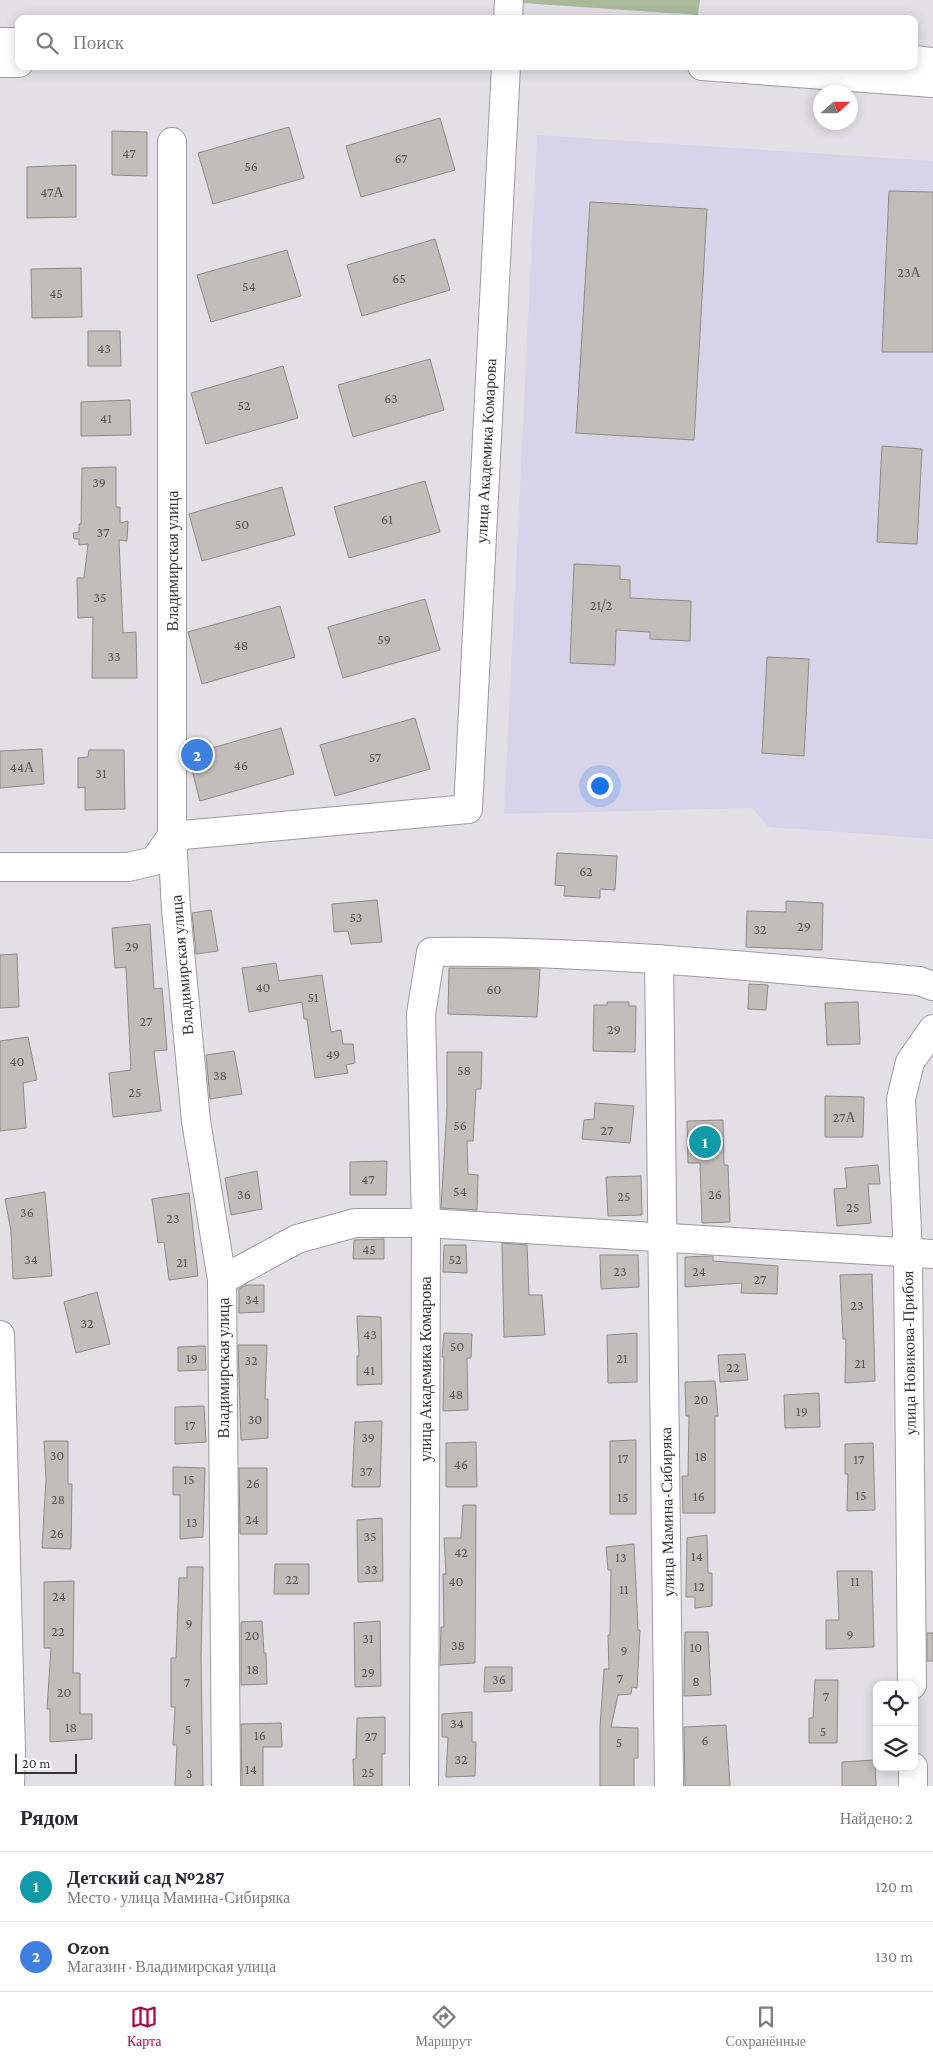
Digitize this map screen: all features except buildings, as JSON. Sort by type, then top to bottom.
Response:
[{"type":"street","points":[[508,15],[509,0]]},
{"type":"street","points":[[0,42],[15,42]]},
{"type":"street","points":[[918,60],[933,62]]},
{"type":"street","points":[[0,63],[15,63]]},
{"type":"street","name":"улица Академика Комарова","points":[[172,836],[468,809],[506,70]]},
{"type":"street","points":[[756,70],[933,83]]},
{"type":"street","name":"Владимирская улица","points":[[172,142],[172,836],[176,909],[196,1121],[222,1280],[226,1786]]},
{"type":"street","points":[[0,867],[128,867],[154,861],[172,836]]},
{"type":"street","name":"улица Академика Комарова","points":[[424,1786],[426,1223],[421,1014],[431,952],[507,952],[658,959]]},
{"type":"street","points":[[658,959],[919,981],[933,986]]},
{"type":"street","name":"улица Мамина-Сибиряка","points":[[658,959],[664,1238],[669,1786]]},
{"type":"street","name":"улица Новикова-Прибоя","points":[[912,1681],[920,1254],[901,1099],[910,1062],[933,1029]]},
{"type":"street","points":[[222,1280],[297,1239],[355,1223],[426,1223],[920,1254]]},
{"type":"street","points":[[0,1335],[10,1786]]},
{"type":"street","points":[[913,1771],[913,1786]]},
{"type":"shaded area","points":[[537,135],[933,161],[933,839],[769,827],[752,808],[504,814]]},
{"type":"green space","points":[[523,0],[700,0],[698,15],[522,3]]},
{"type":"place","name":"Ozon","points":[[197,755]]},
{"type":"place","name":"Детский сад №287","points":[[705,1142]]}]
